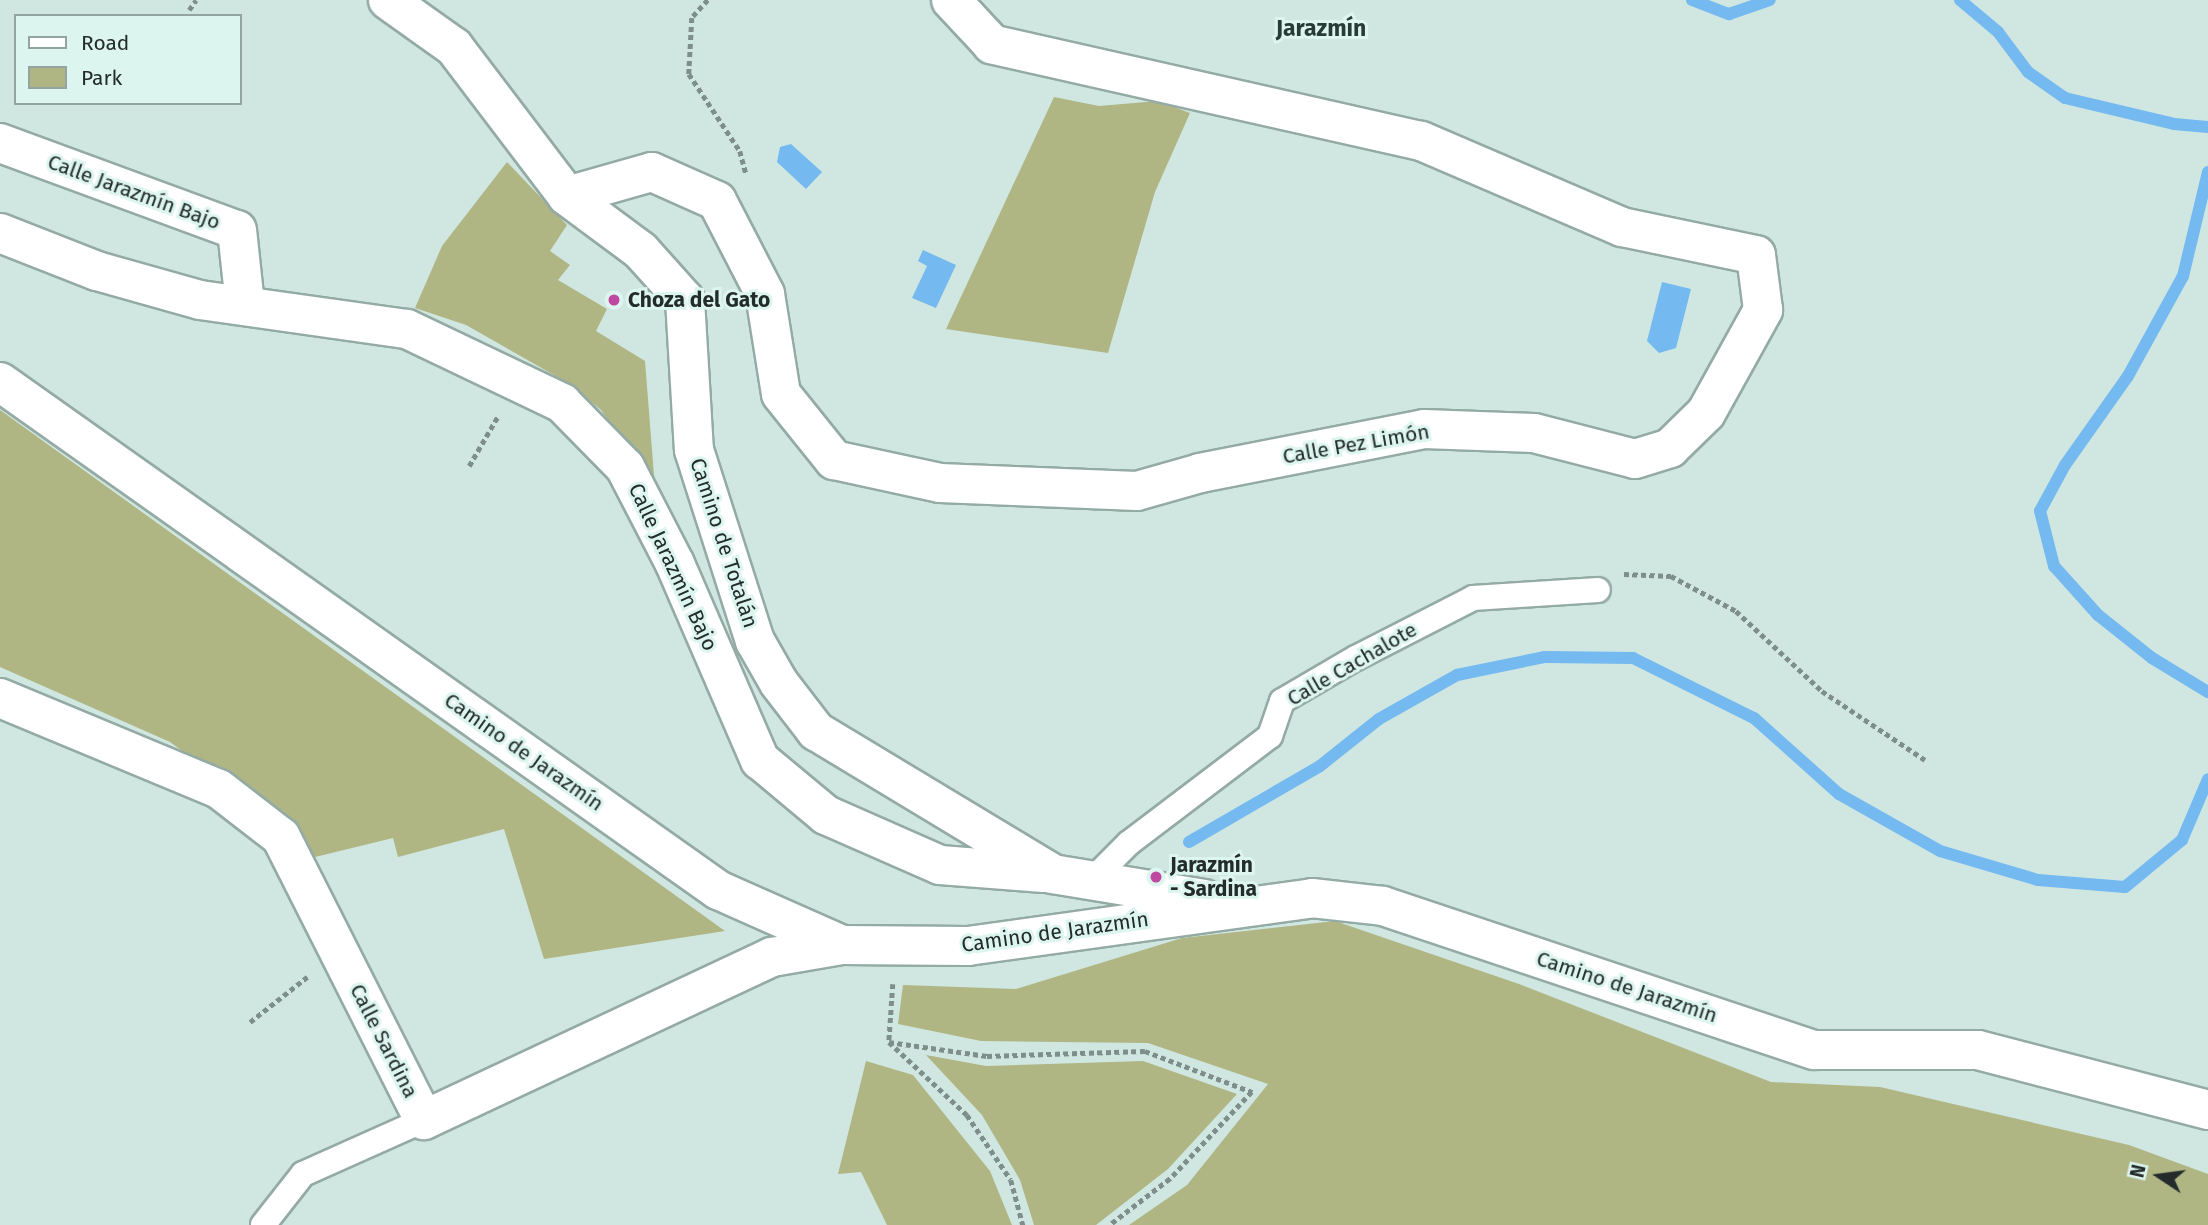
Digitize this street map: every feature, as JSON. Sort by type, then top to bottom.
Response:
[{"type":"street","name":"Camino de Totalán","points":[[388,0],[454,47],[567,197],[642,251],[685,300],[694,450],[755,641],[779,683],[816,731],[1053,874],[1237,905]]},
{"type":"street","name":"Calle Pez Limón","points":[[567,197],[652,172],[716,201],[765,294],[781,394],[834,460],[940,483],[1138,491],[1200,473],[1424,429],[1534,433],[1635,459],[1670,448],[1706,413],[1763,310],[1756,255],[1622,227],[1422,141],[992,44],[951,0]]},
{"type":"street","name":"Calle Jarazmín Bajo","points":[[0,143],[237,230],[245,304]]},
{"type":"street","name":"Calle Jarazmín Bajo","points":[[0,233],[97,271],[200,300],[245,304],[407,329],[562,403],[625,467],[675,564],[760,760],[826,815],[940,865],[1053,874]]},
{"type":"street","name":"Camino de Jarazmín","points":[[0,382],[719,890],[842,946],[968,946],[1237,905],[1312,898],[1383,906],[1814,1050],[1978,1050],[2208,1110]]},
{"type":"street","name":"Calle Sardina","points":[[0,698],[219,789],[281,837],[424,1120],[772,957],[842,946]]},
{"type":"lane","name":"Calle Cachalote","points":[[1091,881],[1129,843],[1270,736],[1282,701],[1356,658],[1473,598],[1598,590]]},
{"type":"lane","points":[[263,1225],[303,1174],[424,1120]]},
{"type":"path","points":[[189,10],[197,0]]},
{"type":"path","points":[[708,0],[692,18],[689,74],[740,151],[749,187]]},
{"type":"path","points":[[469,466],[518,381]]},
{"type":"path","points":[[1598,590],[1628,571],[1671,576],[1736,611],[1822,691],[1925,760]]},
{"type":"path","points":[[889,1042],[898,946]]},
{"type":"path","points":[[250,1022],[338,952]]},
{"type":"path","points":[[889,1042],[967,1115],[1012,1180],[1023,1225]]},
{"type":"path","points":[[889,1042],[987,1056],[1145,1051],[1252,1092],[1170,1179],[1110,1225]]},
{"type":"green space","points":[[1054,97],[1099,106],[1158,101],[1190,113],[1155,192],[1108,353],[946,329]]},
{"type":"green space","points":[[507,162],[567,225],[550,251],[570,265],[558,280],[607,309],[596,331],[645,361],[655,488],[601,410],[568,383],[466,325],[415,308],[442,246]]},
{"type":"green space","points":[[0,410],[725,931],[544,959],[504,829],[398,857],[393,838],[311,858],[299,836],[170,742],[0,667]]},
{"type":"green space","points":[[1335,921],[1519,984],[1771,1082],[1880,1087],[2129,1145],[2208,1174],[2208,1225],[1129,1225],[1187,1185],[1268,1084],[1148,1043],[981,1041],[898,1024],[903,985],[1016,989],[1182,938]]},
{"type":"green space","points":[[926,1055],[986,1066],[1143,1061],[1237,1094],[1168,1169],[1096,1225],[1034,1225],[1020,1180],[982,1115]]},
{"type":"green space","points":[[866,1061],[913,1075],[990,1171],[1012,1225],[887,1225],[861,1172],[838,1174]]},
{"type":"water","points":[[791,144],[822,172],[806,189],[777,162],[780,147]]},
{"type":"water","points":[[923,250],[956,265],[936,308],[912,298],[927,266],[918,261]]},
{"type":"water","points":[[1662,282],[1691,289],[1676,348],[1659,353],[1647,341]]},
{"type":"waterway","points":[[1692,0],[1729,14],[1770,0]]},
{"type":"waterway","points":[[1960,0],[1998,32],[2028,72],[2065,98],[2174,124],[2208,127]]},
{"type":"waterway","points":[[2208,172],[2183,276],[2128,376],[2065,465],[2040,511],[2054,566],[2098,615],[2152,658],[2208,692]]},
{"type":"waterway","points":[[1189,842],[1320,766],[1379,719],[1457,675],[1545,657],[1633,658],[1754,718],[1839,794],[1940,851],[2038,880],[2125,887],[2182,840],[2208,779]]},
{"type":"place","name":"Choza del Gato","points":[[614,300]]},
{"type":"place","name":"Jarazmín - Sardina","points":[[1156,877]]},
{"type":"district","name":"Jarazmín","points":[[1321,28]]}]
